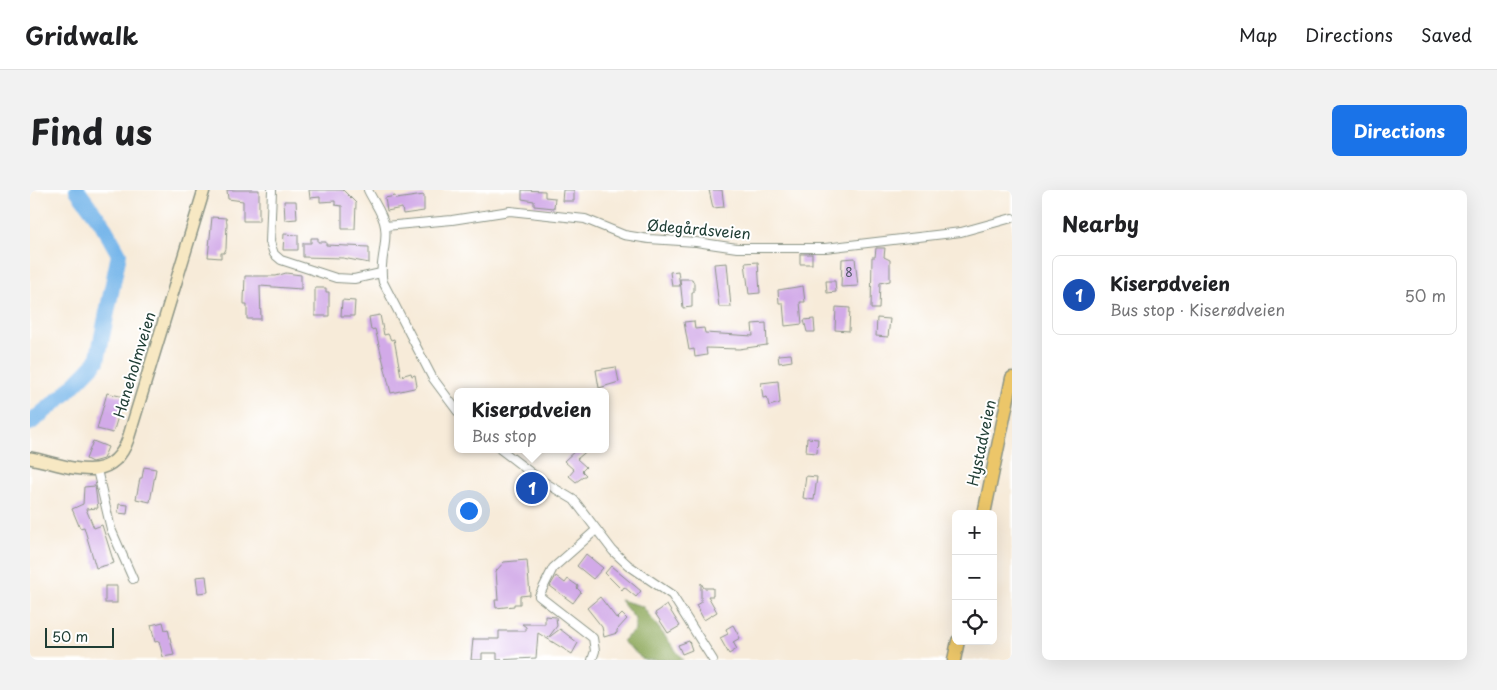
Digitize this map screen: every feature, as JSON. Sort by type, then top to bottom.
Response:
[{"type":"main road","name":"Haneholmveien","points":[[97,470],[114,462],[126,445],[204,190]]},
{"type":"main road","name":"Hystadveien","points":[[985,510],[1012,378]]},
{"type":"main road","points":[[30,458],[85,470],[97,470]]},
{"type":"main road","points":[[954,660],[957,645]]},
{"type":"street","points":[[272,190],[270,242],[274,254],[281,260],[336,278],[354,279],[381,274]]},
{"type":"street","points":[[368,190],[385,226],[384,261],[381,274],[400,318],[432,377],[454,407]]},
{"type":"street","name":"Ødegårdsveien","points":[[385,226],[452,220],[510,211],[585,219],[624,234],[649,239],[696,242],[737,248],[825,248],[961,232],[1012,218]]},
{"type":"street","points":[[505,453],[539,478],[574,500],[596,530],[628,565],[672,595],[713,660]]},
{"type":"street","points":[[97,470],[111,529],[133,579]]},
{"type":"street","points":[[592,660],[595,646],[590,635],[539,596],[553,568],[596,530]]},
{"type":"green space","points":[[620,600],[642,606],[683,660],[644,660],[622,641],[635,630],[635,619]]},
{"type":"building","points":[[227,190],[259,190],[259,221],[243,221],[243,201],[228,199]]},
{"type":"building","points":[[309,190],[343,190],[356,203],[355,229],[342,229],[342,206],[335,205],[335,201],[320,202],[320,197],[310,198]]},
{"type":"building","points":[[522,190],[545,191],[545,197],[555,198],[554,208],[534,206],[534,201],[522,199]]},
{"type":"building","points":[[563,190],[574,190],[574,201],[562,201]]},
{"type":"building","points":[[709,190],[722,190],[724,207],[713,208]]},
{"type":"building","points":[[424,195],[424,211],[403,214],[402,208],[387,211],[385,198],[395,196],[396,199]]},
{"type":"building","points":[[284,201],[296,201],[297,219],[285,220]]},
{"type":"building","points":[[212,217],[226,218],[226,249],[224,253],[221,253],[221,258],[208,257]]},
{"type":"building","points":[[284,234],[298,235],[298,250],[283,250]]},
{"type":"building","points":[[311,238],[318,238],[318,242],[326,242],[326,245],[369,247],[369,263],[343,258],[303,257],[303,243],[311,243]]},
{"type":"building","points":[[876,248],[885,248],[884,257],[890,260],[890,281],[880,283],[879,309],[871,309],[872,257],[875,257]]},
{"type":"building","points":[[800,254],[812,254],[812,264],[800,264]]},
{"type":"building","points":[[855,258],[858,286],[841,287],[842,259]]},
{"type":"building","points":[[758,262],[760,293],[749,294],[745,263]]},
{"type":"building","points":[[727,263],[731,307],[719,307],[714,264]]},
{"type":"building","points":[[678,271],[680,286],[672,286],[670,272]]},
{"type":"building","points":[[286,273],[301,275],[301,289],[260,286],[261,319],[247,319],[247,304],[244,304],[245,276],[276,276]]},
{"type":"building","points":[[680,279],[692,279],[694,283],[692,307],[683,308]]},
{"type":"building","points":[[826,281],[835,281],[836,292],[827,293]]},
{"type":"building","points":[[803,286],[805,302],[800,302],[802,324],[785,326],[783,303],[779,303],[778,290]]},
{"type":"building","points":[[315,288],[326,288],[326,292],[329,292],[329,316],[315,316]]},
{"type":"building","points":[[342,300],[355,301],[354,316],[341,316]]},
{"type":"building","points":[[836,307],[850,308],[849,331],[835,330]]},
{"type":"building","points":[[380,315],[384,335],[388,334],[391,340],[394,339],[401,376],[411,373],[412,376],[415,375],[417,386],[414,388],[391,393],[375,329],[371,330],[369,317]]},
{"type":"building","points":[[877,318],[890,319],[888,337],[876,336]]},
{"type":"building","points":[[814,319],[815,332],[807,332],[804,320]]},
{"type":"building","points":[[694,321],[695,329],[704,328],[705,333],[753,336],[752,324],[766,323],[767,345],[739,349],[706,348],[707,355],[695,357],[694,349],[689,350],[684,322]]},
{"type":"building","points":[[791,354],[792,361],[779,363],[778,355]]},
{"type":"building","points":[[616,367],[619,382],[599,388],[596,370]]},
{"type":"building","points":[[778,381],[780,403],[769,406],[767,397],[763,398],[761,383]]},
{"type":"building","points":[[107,393],[124,397],[113,433],[97,429]]},
{"type":"building","points":[[807,438],[818,439],[817,453],[806,452]]},
{"type":"building","points":[[93,441],[108,447],[103,459],[92,462],[86,459]]},
{"type":"building","points":[[573,453],[584,453],[577,459],[586,467],[582,471],[586,475],[576,482],[569,476],[574,470],[564,461]]},
{"type":"building","points":[[144,467],[156,469],[150,502],[136,499]]},
{"type":"building","points":[[806,476],[817,477],[814,500],[803,498]]},
{"type":"building","points":[[95,486],[98,508],[86,509],[94,528],[102,525],[114,563],[96,568],[84,527],[80,528],[72,509],[83,504],[84,487]]},
{"type":"building","points":[[119,504],[128,505],[127,514],[118,513]]},
{"type":"building","points":[[586,554],[603,568],[593,579],[577,566]]},
{"type":"building","points":[[527,560],[530,595],[520,596],[520,604],[496,608],[495,600],[498,600],[496,571],[504,562]]},
{"type":"building","points":[[611,566],[641,591],[636,597],[624,587],[622,590],[605,573]]},
{"type":"building","points":[[206,576],[208,592],[198,593],[196,577]]},
{"type":"building","points":[[556,576],[565,583],[568,579],[578,586],[577,588],[581,592],[573,603],[550,586]]},
{"type":"building","points":[[701,583],[704,588],[713,588],[713,596],[708,596],[717,612],[704,620],[696,605],[701,602]]},
{"type":"building","points":[[105,586],[117,586],[117,603],[105,603]]},
{"type":"building","points":[[600,597],[617,619],[622,614],[627,619],[617,630],[617,633],[604,637],[602,627],[587,608]]},
{"type":"building","points":[[667,605],[680,626],[668,633],[655,613]]},
{"type":"building","points":[[545,616],[556,617],[557,626],[548,638],[560,629],[578,643],[572,654],[538,633],[536,658],[497,660],[497,653],[482,653],[482,660],[471,660],[473,639],[499,639],[499,631],[526,631],[526,627],[522,624],[545,624]]},
{"type":"building","points":[[163,622],[165,630],[168,629],[174,655],[163,657],[159,641],[155,642],[151,625]]},
{"type":"building","points":[[733,625],[740,638],[733,642],[737,649],[729,654],[720,638],[728,634],[726,629]]},
{"type":"building","points":[[689,641],[692,650],[682,654],[678,645]]},
{"type":"waterway","points":[[30,423],[64,395],[97,361],[119,254],[101,222],[77,190]]},
{"type":"place","name":"Kiserødveien","points":[[532,488]]}]
